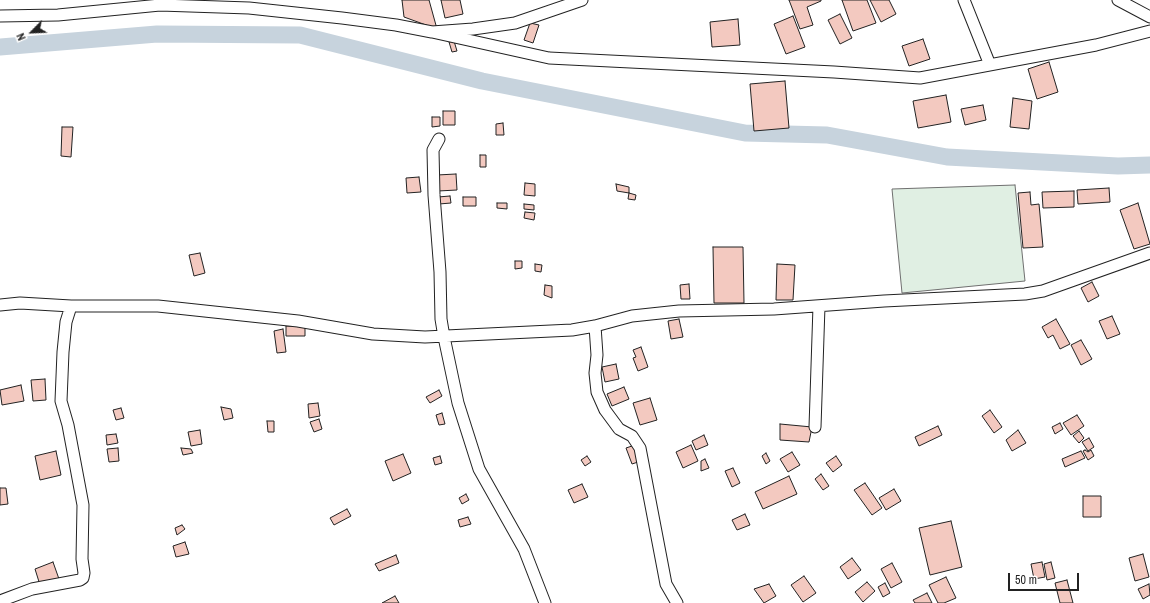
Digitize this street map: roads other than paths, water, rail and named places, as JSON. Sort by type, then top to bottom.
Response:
[{"type":"street","points":[[432,32],[473,29],[515,23],[582,0]]},
{"type":"street","points":[[964,0],[990,65]]},
{"type":"street","points":[[1118,0],[1150,17]]},
{"type":"street","points":[[0,16],[58,15],[160,5],[249,8],[396,25],[549,58],[834,72],[920,78],[1096,45],[1150,30]]},
{"type":"street","points":[[439,139],[433,150],[434,195],[440,272],[441,319],[458,403],[479,469],[524,549],[545,603]]},
{"type":"street","points":[[0,305],[20,303],[71,306],[158,306],[298,321],[373,334],[425,338],[572,330],[595,326],[632,316],[679,311],[774,309],[1025,294],[1043,291],[1150,253]]},
{"type":"street","points":[[0,601],[32,589],[80,580],[83,578],[83,505],[68,425],[61,401],[66,322],[71,306]]},
{"type":"street","points":[[815,427],[819,306]]},
{"type":"street","points":[[595,326],[597,392],[605,410],[619,429],[632,436],[640,448],[666,584],[677,603]]},
{"type":"waterway","points":[[0,47],[157,34],[300,35],[482,81],[745,133],[827,135],[947,157],[1118,166],[1150,165]]}]
